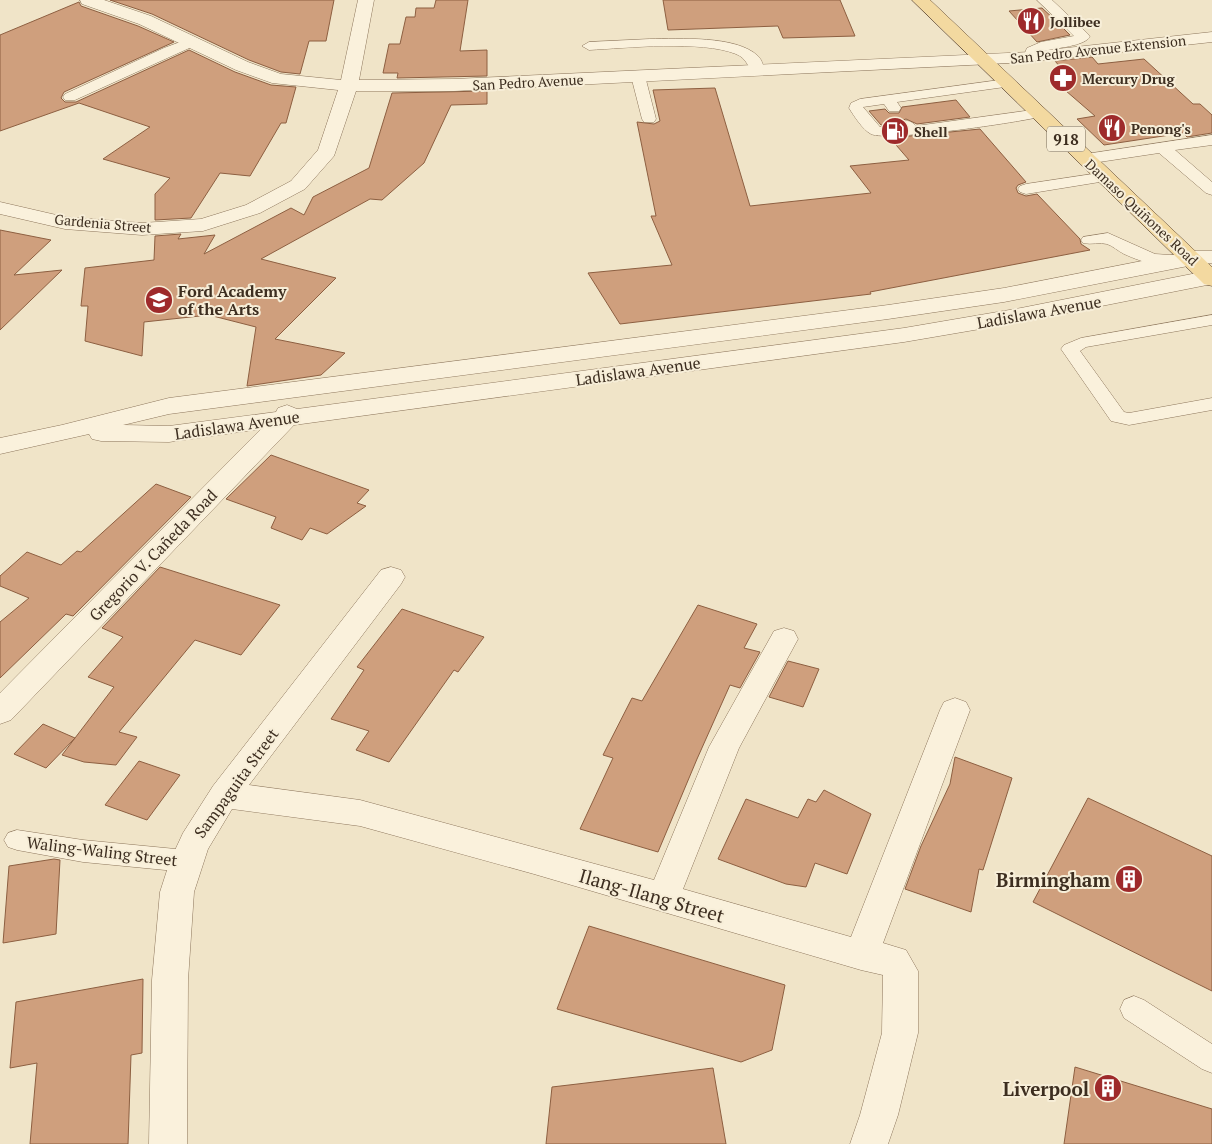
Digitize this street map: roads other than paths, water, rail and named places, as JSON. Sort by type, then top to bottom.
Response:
[{"type":"main road","name":"Damaso Quiñones Road","points":[[920,0],[1086,159],[1208,270]]},
{"type":"street","name":"San Pedro Avenue","points":[[88,0],[145,20],[242,66],[278,79],[349,86],[454,85],[983,60]]},
{"type":"street","name":"Gardenia Street","points":[[0,208],[65,223],[142,229],[203,224],[253,209],[298,185],[328,152],[349,86],[366,0]]},
{"type":"street","name":"San Pedro Avenue Extension","points":[[983,60],[1030,57],[1212,37]]},
{"type":"street","name":"Ladislawa Avenue","points":[[0,446],[62,433],[169,406],[1004,295],[1208,270]]},
{"type":"street","name":"Ladislawa Avenue","points":[[62,433],[170,434],[963,326],[1208,270]]},
{"type":"street","points":[[704,336],[715,360]]},
{"type":"street","points":[[285,391],[287,418]]},
{"type":"street","name":"Gregorio V. Cañeda Road","points":[[0,712],[287,418]]},
{"type":"street","name":"Sampaguita Street","points":[[168,1144],[170,980],[177,892],[186,861],[194,843],[224,795],[392,577]]},
{"type":"street","points":[[663,898],[724,748],[784,639]]},
{"type":"street","points":[[861,955],[955,710]]},
{"type":"street","name":"Ilang-Ilang Street","points":[[224,795],[360,813],[861,955],[894,961],[901,971],[900,1032],[879,1115],[869,1144]]},
{"type":"lane","points":[[1030,57],[1032,51],[1038,47],[1077,40],[1083,37],[1044,0]]},
{"type":"lane","points":[[70,97],[191,42]]},
{"type":"lane","points":[[589,46],[702,42],[736,49],[753,58],[758,70]]},
{"type":"lane","points":[[638,76],[648,119]]},
{"type":"lane","points":[[1007,83],[891,103],[860,103],[856,108],[878,132],[1039,113]]},
{"type":"lane","points":[[1086,159],[1162,146],[1212,140]]},
{"type":"lane","points":[[1162,146],[1212,190]]},
{"type":"lane","points":[[1195,175],[1212,172]]},
{"type":"lane","points":[[1026,189],[1106,177]]},
{"type":"lane","points":[[1089,240],[1108,238],[1129,250],[1152,259],[1208,270]]},
{"type":"lane","points":[[1212,320],[1082,343],[1070,350],[1118,417],[1129,420],[1212,404]]},
{"type":"lane","name":"Waling-Waling Street","points":[[17,840],[83,851],[186,861]]},
{"type":"lane","points":[[1134,1009],[1212,1060]]},
{"type":"place","name":"Jollibee","points":[[1031,21]]},
{"type":"place","name":"Mercury Drug","points":[[1063,78]]},
{"type":"place","name":"Penong's","points":[[1112,128]]},
{"type":"place","name":"Shell","points":[[895,131]]},
{"type":"place","name":"Ford Academy of the Arts","points":[[159,300]]},
{"type":"place","name":"Birmingham","points":[[1129,879]]},
{"type":"place","name":"Liverpool","points":[[1108,1088]]}]
